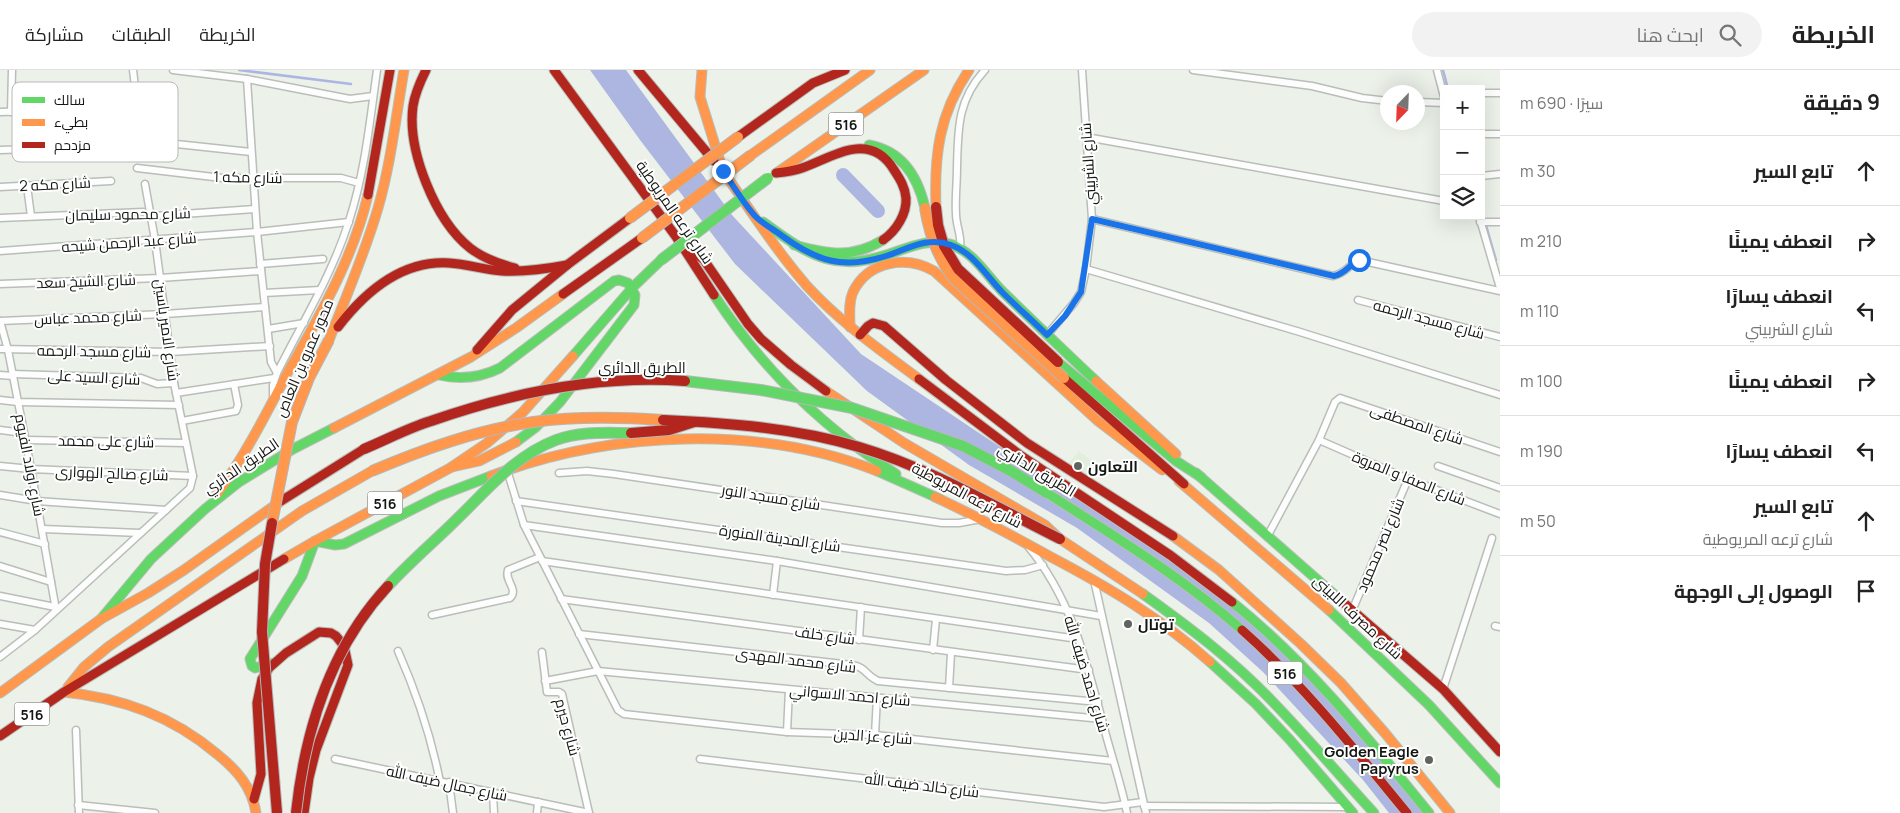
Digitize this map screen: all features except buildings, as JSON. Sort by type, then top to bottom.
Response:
[{"type":"main road","points":[[205,509],[243,456],[323,309],[356,237],[371,184],[390,70]]},
{"type":"main road","name":"محور عمرو بن العاص","points":[[277,813],[262,632],[265,564],[292,422],[309,378],[329,340],[364,252],[378,208],[385,181],[404,70]]},
{"type":"main road","points":[[426,70],[420,79],[417,90],[412,125],[417,160],[427,187],[447,222],[464,243],[494,263],[528,270]]},
{"type":"main road","name":"شارع ترعه المريوطية","points":[[554,70],[678,240],[729,318],[764,360],[796,394],[840,435],[864,454],[940,499],[982,519],[1094,580],[1154,617],[1213,665],[1290,740],[1350,810]]},
{"type":"main road","points":[[638,70],[723,171],[800,277],[822,302],[860,335],[1057,480],[1193,570],[1262,628],[1329,694],[1380,752],[1429,813]]},
{"type":"main road","points":[[702,70],[700,97],[723,171]]},
{"type":"main road","points":[[813,83],[823,70]]},
{"type":"main road","points":[[471,357],[506,316],[567,265],[813,83],[845,70]]},
{"type":"main road","name":"الطريق الدائري","points":[[102,619],[142,568],[205,509],[239,482],[274,459],[439,375],[516,328],[870,70]]},
{"type":"main road","name":"الطريق الدائري","points":[[0,736],[64,692],[316,541],[450,468],[487,443],[523,412],[633,287],[661,260],[772,176],[924,70]]},
{"type":"main road","points":[[969,70],[952,98],[938,136],[931,207],[927,225],[933,246],[944,267],[953,278],[1184,484]]},
{"type":"main road","points":[[772,176],[803,168],[834,152],[860,145],[872,145],[892,153],[914,177],[931,207],[944,246],[958,269],[1058,362],[1176,461],[1201,477]]},
{"type":"main road","points":[[794,245],[837,254],[858,251],[872,247],[886,239],[901,220],[904,213],[905,196],[902,182],[895,170],[877,154],[869,150],[848,148]]},
{"type":"main road","points":[[756,217],[794,245],[821,259],[848,264],[879,258],[927,242],[947,243],[960,248],[1047,335],[1201,477]]},
{"type":"main road","points":[[678,240],[704,260],[736,308],[761,339],[776,352],[845,405],[904,443],[1033,517],[1054,532],[1060,539]]},
{"type":"main road","points":[[934,272],[935,263],[943,252],[951,248],[960,248]]},
{"type":"main road","points":[[850,327],[850,304],[853,292],[861,281],[872,272],[890,264],[905,261],[920,264],[934,272],[1105,427],[1144,458],[1184,484]]},
{"type":"main road","points":[[329,340],[343,319],[376,286],[418,266],[442,263],[504,271],[567,265]]},
{"type":"main road","points":[[439,375],[462,379],[478,377],[493,372],[614,281],[621,280],[633,287],[636,294],[634,305],[559,404],[542,423],[522,439],[488,458],[466,466],[450,468]]},
{"type":"main road","points":[[860,335],[872,322],[884,326],[989,415],[1065,469],[1163,529],[1202,557],[1301,644],[1340,683],[1450,813]]},
{"type":"main road","name":"الطريق الدائري","points":[[0,693],[102,619],[184,570],[266,510],[364,449],[429,421],[472,408],[543,391],[590,383],[656,380],[717,384],[793,395],[852,408],[963,446],[1011,471],[1143,554],[1226,617],[1272,659],[1322,710],[1406,813]]},
{"type":"main road","name":"الطريق الدائري","points":[[64,692],[84,667],[108,647],[302,511],[372,471],[441,444],[478,433],[517,425],[548,421],[633,418],[695,421],[799,432],[875,452],[952,486],[1060,539],[1129,584],[1192,629],[1223,655],[1277,706],[1374,813]]},
{"type":"main road","points":[[296,813],[300,777],[310,738],[324,693],[342,649],[360,620],[381,594],[456,520],[516,463],[546,444],[581,433],[664,432],[695,421]]},
{"type":"main road","points":[[274,663],[255,668],[250,660],[266,631],[302,576],[316,541],[335,545],[344,544],[452,491],[507,470],[582,450],[620,443],[659,439],[698,438],[776,444],[853,462],[890,476],[940,499]]},
{"type":"main road","points":[[1057,480],[1065,469]]},
{"type":"main road","name":"شارع مصرف اللبينى","points":[[1201,477],[1267,537],[1443,689],[1500,752]]},
{"type":"main road","points":[[1072,490],[1080,478]]},
{"type":"main road","name":"شارع مصرف اللبينى","points":[[1184,484],[1347,625],[1429,705],[1499,780]]},
{"type":"main road","points":[[254,799],[261,766],[256,707],[257,693],[265,674],[274,663],[319,632],[325,630],[334,633],[343,646],[348,659],[347,672],[316,750],[309,778],[304,813]]},
{"type":"main road","points":[[1329,694],[1340,683]]},
{"type":"main road","points":[[64,692],[115,699],[147,710],[170,721],[208,745],[240,774],[249,786],[254,799],[256,813]]},
{"type":"street","points":[[0,112],[11,112],[12,70]]},
{"type":"street","points":[[173,70],[246,79],[350,99],[373,96]]},
{"type":"street","points":[[272,403],[276,376],[320,290],[349,222],[359,183],[377,70]]},
{"type":"street","points":[[960,248],[956,216],[958,125],[968,94],[985,70]]},
{"type":"street","name":"شارع الشربيني","points":[[1047,335],[1081,292],[1086,269],[1092,219],[1082,70]]},
{"type":"street","points":[[1193,70],[1312,86],[1362,98],[1380,100]]},
{"type":"street","points":[[1437,70],[1441,85]]},
{"type":"street","points":[[246,79],[257,232],[272,365],[276,376]]},
{"type":"street","points":[[1485,93],[1500,93]]},
{"type":"street","points":[[1425,102],[1440,103]]},
{"type":"street","points":[[1485,134],[1500,134]]},
{"type":"street","points":[[1086,137],[1440,201]]},
{"type":"street","points":[[178,144],[251,152]]},
{"type":"street","name":"شارع مكه 1","points":[[137,168],[222,178],[341,178],[359,183]]},
{"type":"street","points":[[1485,176],[1500,174]]},
{"type":"street","name":"شارع مكه 2","points":[[0,187],[110,181]]},
{"type":"street","name":"شارع الامير ياسين","points":[[145,184],[155,240],[174,384],[193,476]]},
{"type":"street","points":[[27,186],[30,216]]},
{"type":"street","name":"شارع محمود سليمان","points":[[0,218],[143,212],[154,216],[255,209]]},
{"type":"street","points":[[1092,219],[1334,276],[1346,271],[1352,263],[1359,260],[1500,289],[1497,268],[1482,220],[1500,222]]},
{"type":"street","points":[[257,232],[349,222]]},
{"type":"street","name":"شارع عبد الرحمن شيحه","points":[[0,251],[257,232]]},
{"type":"street","points":[[261,267],[323,259]]},
{"type":"street","name":"شارع الشيخ سعد","points":[[0,284],[160,278],[261,267]]},
{"type":"street","points":[[1086,269],[1310,335],[1500,395]]},
{"type":"street","points":[[264,293],[320,290]]},
{"type":"street","name":"شارع مسجد الرحمه","points":[[1358,300],[1500,337]]},
{"type":"street","name":"شارع محمد عباس","points":[[0,323],[265,307]]},
{"type":"street","name":"شارع اولاد الفيوم","points":[[0,323],[8,350],[25,436],[55,609]]},
{"type":"street","points":[[268,329],[304,323]]},
{"type":"street","name":"شارع مسجد الرحمه","points":[[0,349],[170,352],[270,346]]},
{"type":"street","name":"شارع السيد على","points":[[0,375],[141,378],[154,383],[174,384]]},
{"type":"street","points":[[176,393],[276,376]]},
{"type":"street","points":[[182,421],[236,411],[238,405],[234,384]]},
{"type":"street","name":"شارع المصطفى","points":[[1319,440],[1335,402],[1340,398],[1500,452]]},
{"type":"street","points":[[0,400],[179,405]]},
{"type":"street","name":"شارع على محمد","points":[[0,430],[25,436],[186,442]]},
{"type":"street","points":[[1267,537],[1319,440]]},
{"type":"street","name":"شارع الصفا و المروة","points":[[1319,440],[1408,479],[1500,514]]},
{"type":"street","name":"شارع صالح الهوارى","points":[[0,466],[193,476]]},
{"type":"street","points":[[1438,466],[1500,488]]},
{"type":"street","points":[[507,470],[524,525],[598,671]]},
{"type":"street","name":"شارع مسجد النور","points":[[559,472],[587,471],[614,474],[942,523],[959,523],[982,519]]},
{"type":"street","points":[[0,657],[35,630],[55,609],[190,488],[193,476]]},
{"type":"street","name":"شارع نصر محمود","points":[[1352,611],[1408,479]]},
{"type":"street","points":[[0,496],[37,501],[166,510]]},
{"type":"street","name":"شارع المدينة المنورة","points":[[516,501],[1006,571],[1025,570],[1043,565]]},
{"type":"street","points":[[524,525],[777,561],[1101,616]]},
{"type":"street","points":[[42,529],[140,533]]},
{"type":"street","points":[[0,532],[45,544]]},
{"type":"street","points":[[1443,689],[1492,538]]},
{"type":"street","name":"شارع احمد ضيف الله","points":[[1027,545],[1057,587],[1068,611],[1089,670],[1127,813]]},
{"type":"street","points":[[432,615],[510,598],[514,591],[507,578],[508,570],[541,559],[1078,639]]},
{"type":"street","points":[[773,595],[777,561]]},
{"type":"street","points":[[0,566],[51,582]]},
{"type":"street","name":"شارع احمد ضيف الله","points":[[1094,580],[1144,807]]},
{"type":"street","points":[[0,596],[55,609]]},
{"type":"street","name":"شارع خلف","points":[[561,599],[951,653],[1089,670]]},
{"type":"street","points":[[859,640],[861,607]]},
{"type":"street","points":[[933,650],[936,619]]},
{"type":"street","points":[[0,624],[35,630]]},
{"type":"street","name":"شارع محمد المهدى","points":[[579,634],[852,665],[864,668],[872,679],[878,682],[1098,702]]},
{"type":"street","points":[[398,651],[422,711],[433,745],[440,782]]},
{"type":"street","name":"شارع حيرم","points":[[542,652],[548,692],[559,692],[562,694],[589,813]]},
{"type":"street","points":[[948,688],[951,653]]},
{"type":"street","name":"شارع احمد الاسواني","points":[[545,681],[598,671],[1102,720]]},
{"type":"street","name":"شارع عز الدين","points":[[598,671],[618,710],[633,716],[787,732],[875,735],[1113,761]]},
{"type":"street","points":[[787,732],[789,690]]},
{"type":"street","points":[[875,735],[877,697]]},
{"type":"street","points":[[76,730],[79,813]]},
{"type":"street","name":"شارع جمال ضيف الله","points":[[335,759],[589,813]]},
{"type":"street","name":"شارع خالد ضيف الله","points":[[700,759],[1104,807],[1125,805],[1144,807],[1350,810]]},
{"type":"street","points":[[449,782],[453,813]]},
{"type":"street","points":[[493,793],[494,813]]},
{"type":"street","points":[[537,813],[538,802]]},
{"type":"street","points":[[78,805],[155,813]]},
{"type":"shaded area","points":[[1079,451],[1094,462],[1084,478],[1066,466]]},
{"type":"water","points":[[590,70],[626,70],[732,215],[861,354],[1196,576],[1243,611],[1325,694],[1426,813],[1389,813],[1363,780],[1263,672],[1209,623],[1077,528],[969,465],[867,391],[735,264],[640,140]]},
{"type":"waterway","points":[[239,70],[351,84]]},
{"type":"waterway","points":[[1443,70],[1447,85]]},
{"type":"waterway","points":[[843,175],[878,211]]},
{"type":"waterway","points":[[1484,220],[1496,260]]},
{"type":"traffic: fast","points":[[869,145],[891,153],[907,167],[918,186],[925,208]]},
{"type":"traffic: fast","points":[[661,260],[768,178]]},
{"type":"traffic: fast","points":[[763,222],[780,235],[811,253],[826,259],[841,261],[877,258],[930,242],[950,244],[973,258],[1003,292],[1096,381]]},
{"type":"traffic: fast","points":[[794,245],[818,251],[840,253],[861,250],[883,240]]},
{"type":"traffic: fast","points":[[573,356],[633,287],[661,260]]},
{"type":"traffic: fast","points":[[439,375],[470,377],[500,368],[614,281],[619,280],[628,283],[635,295],[634,305],[560,402],[536,427],[516,442]]},
{"type":"traffic: fast","points":[[714,295],[752,347],[795,394],[843,437],[896,474]]},
{"type":"traffic: fast","points":[[1058,362],[1176,461],[1201,477]]},
{"type":"traffic: fast","points":[[685,381],[761,390],[852,408],[963,446],[1011,471],[1047,493]]},
{"type":"traffic: fast","points":[[101,619],[151,559],[205,509],[239,482],[293,449],[334,428]]},
{"type":"traffic: fast","points":[[388,586],[503,474],[528,454],[556,440],[574,435],[631,433]]},
{"type":"traffic: fast","points":[[877,471],[940,499]]},
{"type":"traffic: fast","points":[[1196,473],[1338,598]]},
{"type":"traffic: fast","points":[[274,663],[255,668],[252,666],[250,659],[302,576],[315,541],[335,545],[344,544],[439,496],[491,476]]},
{"type":"traffic: fast","points":[[1047,493],[1172,575],[1242,630]]},
{"type":"traffic: fast","points":[[1143,594],[1210,644],[1257,686],[1298,728],[1374,813]]},
{"type":"traffic: fast","points":[[1232,602],[1311,675],[1360,729],[1429,813]]},
{"type":"traffic: fast","points":[[1329,610],[1429,705],[1500,783]]},
{"type":"traffic: fast","points":[[1210,662],[1256,704],[1353,813]]},
{"type":"traffic: slow","points":[[329,340],[373,225],[383,191],[404,70]]},
{"type":"traffic: slow","points":[[702,70],[700,97],[723,171]]},
{"type":"traffic: slow","points":[[751,155],[870,70]]},
{"type":"traffic: slow","points":[[778,172],[924,70]]},
{"type":"traffic: slow","points":[[936,207],[936,170],[945,119],[959,86],[969,70]]},
{"type":"traffic: slow","points":[[630,218],[738,137]]},
{"type":"traffic: slow","points":[[642,238],[751,155]]},
{"type":"traffic: slow","points":[[723,171],[774,244],[807,286],[847,324],[919,379]]},
{"type":"traffic: slow","points":[[217,494],[255,434],[323,308],[354,242],[368,195]]},
{"type":"traffic: slow","points":[[925,208],[934,245],[953,278],[1064,378]]},
{"type":"traffic: slow","points":[[850,327],[851,296],[868,273],[889,264],[900,262],[912,263],[934,271],[1098,421],[1162,470]]},
{"type":"traffic: slow","points":[[334,428],[471,357],[563,294]]},
{"type":"traffic: slow","points":[[272,523],[292,422],[309,378],[329,340]]},
{"type":"traffic: slow","points":[[284,559],[450,468],[487,443],[523,412],[573,356]]},
{"type":"traffic: slow","points":[[1096,381],[1176,454]]},
{"type":"traffic: slow","points":[[826,391],[904,443],[1045,525],[1060,539],[1143,594]]},
{"type":"traffic: slow","points":[[372,471],[451,441],[533,422],[582,418],[663,420]]},
{"type":"traffic: slow","points":[[491,476],[537,461],[584,450],[634,442],[684,439],[734,440],[784,446],[831,456],[877,471]]},
{"type":"traffic: slow","points":[[452,467],[479,461],[516,442]]},
{"type":"traffic: slow","points":[[68,687],[84,667],[108,647],[302,511],[372,471]]},
{"type":"traffic: slow","points":[[1179,481],[1329,610]]},
{"type":"traffic: slow","points":[[935,497],[1008,534],[1114,592],[1154,618],[1210,662]]},
{"type":"traffic: slow","points":[[0,693],[101,619],[148,593],[184,570],[281,501]]},
{"type":"traffic: slow","points":[[1173,536],[1219,570],[1341,683],[1385,733],[1450,813]]},
{"type":"traffic: slow","points":[[64,692],[126,704],[164,719],[182,729],[231,766],[247,787],[256,813]]},
{"type":"traffic: jam","points":[[368,195],[390,70]]},
{"type":"traffic: jam","points":[[426,70],[415,97],[412,124],[414,143],[426,183],[445,220],[457,236],[480,255],[515,268]]},
{"type":"traffic: jam","points":[[554,70],[677,238],[714,295]]},
{"type":"traffic: jam","points":[[638,70],[714,161]]},
{"type":"traffic: jam","points":[[738,137],[813,83],[845,70]]},
{"type":"traffic: jam","points":[[776,173],[799,169],[838,153],[851,150],[863,149],[874,151],[884,158],[894,170],[900,180],[906,198],[905,210],[900,222],[883,240]]},
{"type":"traffic: jam","points":[[936,207],[938,225],[944,246],[958,269],[1058,362]]},
{"type":"traffic: jam","points":[[477,350],[512,310],[567,265],[630,218]]},
{"type":"traffic: jam","points":[[563,294],[642,238]]},
{"type":"traffic: jam","points":[[678,240],[704,260],[748,324],[761,339],[791,365],[826,391]]},
{"type":"traffic: jam","points":[[338,327],[360,302],[373,291],[400,273],[416,267],[432,263],[449,263],[510,271],[535,270],[567,265]]},
{"type":"traffic: jam","points":[[860,335],[873,323],[884,326],[946,380],[1027,443],[1173,536]]},
{"type":"traffic: jam","points":[[1064,378],[1184,484]]},
{"type":"traffic: jam","points":[[919,379],[1020,455],[1170,555],[1232,602]]},
{"type":"traffic: jam","points":[[364,449],[422,424],[524,394],[556,388],[621,381],[685,381]]},
{"type":"traffic: jam","points":[[663,420],[762,427],[811,435],[859,447],[936,477],[1060,539]]},
{"type":"traffic: jam","points":[[631,433],[669,430],[694,422]]},
{"type":"traffic: jam","points":[[281,501],[364,449]]},
{"type":"traffic: jam","points":[[272,523],[265,564],[262,632],[277,813]]},
{"type":"traffic: jam","points":[[0,736],[64,692],[284,559]]},
{"type":"traffic: jam","points":[[296,813],[306,751],[324,692],[350,636],[388,586]]},
{"type":"traffic: jam","points":[[1338,598],[1443,689],[1500,752]]},
{"type":"traffic: jam","points":[[1242,630],[1307,695],[1407,813]]},
{"type":"traffic: jam","points":[[254,799],[261,774],[257,703],[262,679],[269,668],[286,653],[319,632],[331,633],[344,646],[348,665],[316,750],[309,778],[304,813]]},
{"type":"place","name":"التعاون","points":[[1078,466]]},
{"type":"place","name":"توتال","points":[[1128,624]]},
{"type":"place","name":"Golden Eagle Papyrus","points":[[1429,760]]},
{"type":"route","points":[[723,171],[756,217],[794,245],[813,256],[830,262],[848,264],[874,260],[915,245],[934,241],[960,248],[1047,335],[1065,316],[1081,292],[1086,269],[1092,219],[1334,276],[1340,275],[1352,263],[1359,260]]}]
